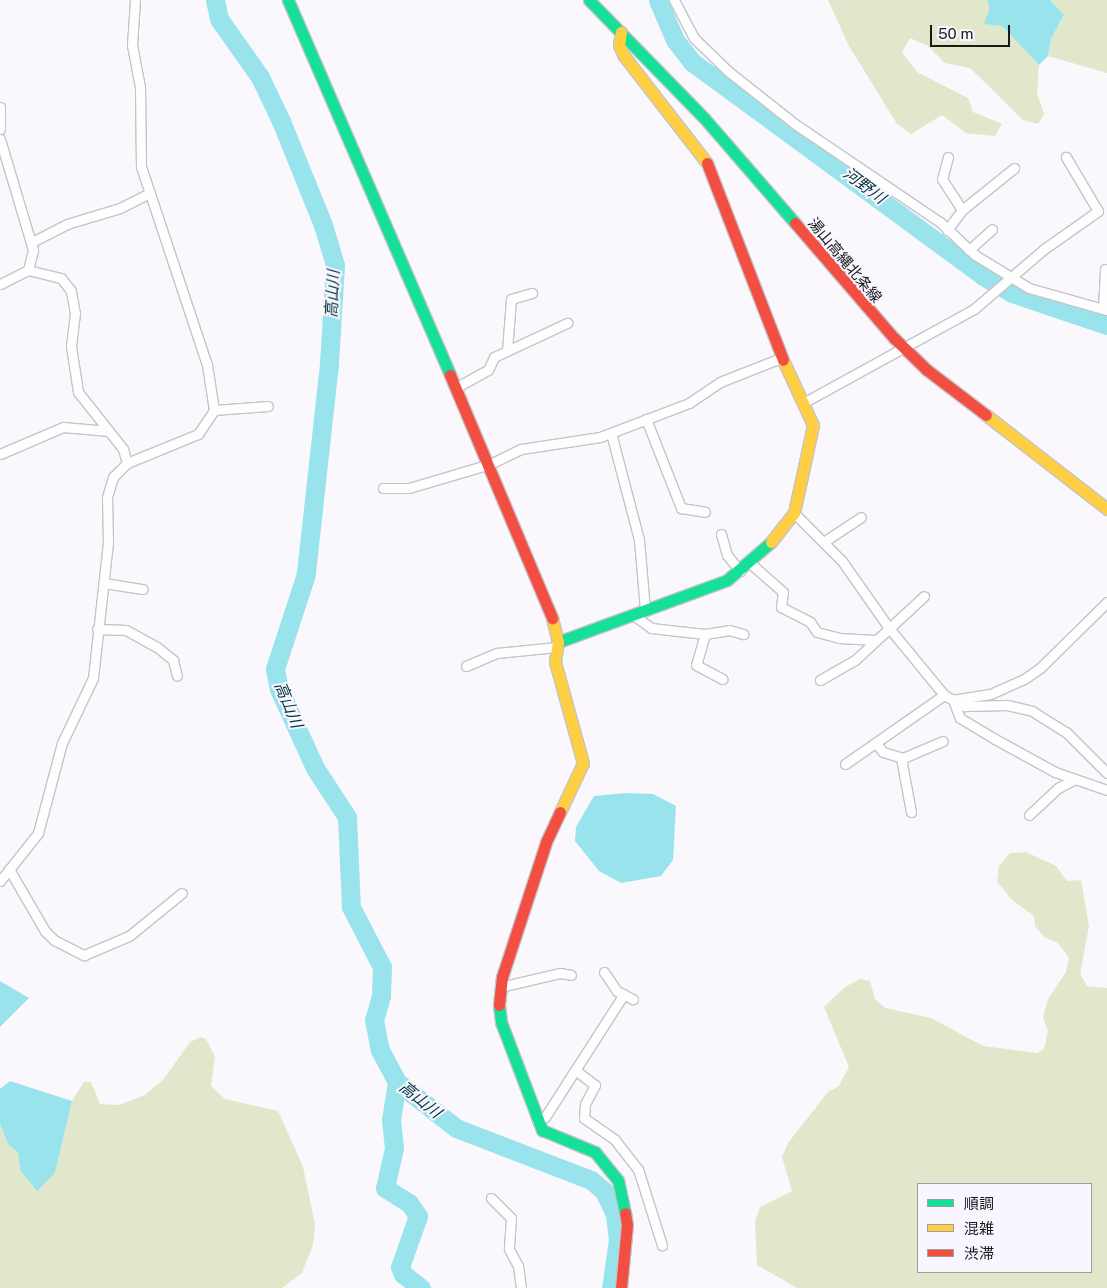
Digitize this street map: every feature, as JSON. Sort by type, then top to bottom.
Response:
[{"type":"street","points":[[0,881],[42,825],[62,743],[93,678],[97,629],[104,583],[108,497],[113,477],[127,463],[198,434],[214,410],[207,365],[148,194],[138,147],[141,102],[132,45],[135,0]]},
{"type":"street","points":[[288,0],[457,387],[548,603],[558,644],[555,662],[583,763],[546,842],[500,987],[501,1022],[537,1121],[555,1138],[595,1152],[618,1180],[627,1224],[621,1288]]},
{"type":"street","name":"湯山高縄北条線","points":[[589,0],[753,173],[850,291],[904,348],[1107,509]]},
{"type":"street","points":[[674,0],[694,38],[728,71],[795,124],[947,230],[969,250],[1010,278],[1047,295],[1105,310],[1106,269]]},
{"type":"street","points":[[466,666],[497,653],[558,644],[632,614],[727,580],[750,563],[786,528],[794,513],[813,425],[781,358],[711,168],[624,56],[619,45],[621,32]]},
{"type":"street","points":[[0,107],[0,128]]},
{"type":"street","points":[[0,140],[32,242],[28,270]]},
{"type":"street","points":[[948,157],[942,179],[962,210]]},
{"type":"street","points":[[803,403],[974,309],[1010,278],[1098,210],[1066,157]]},
{"type":"street","points":[[947,230],[962,210],[1014,168]]},
{"type":"street","points":[[32,242],[67,224],[111,211],[148,194]]},
{"type":"street","points":[[969,250],[992,229]]},
{"type":"street","points":[[0,284],[28,270],[61,278],[71,292],[75,313],[71,346],[78,392],[109,431],[127,463]]},
{"type":"street","points":[[507,350],[511,298],[532,293]]},
{"type":"street","points":[[457,387],[488,370],[494,357],[567,323]]},
{"type":"street","points":[[383,488],[409,488],[490,464],[521,449],[610,433],[689,403],[720,382],[781,358]]},
{"type":"street","points":[[214,410],[268,406]]},
{"type":"street","points":[[646,419],[681,508],[705,512]]},
{"type":"street","points":[[0,454],[63,427],[109,431]]},
{"type":"street","points":[[610,433],[640,540],[645,610]]},
{"type":"street","points":[[794,513],[825,541],[889,628],[944,695],[965,706],[1007,705],[1032,711],[1066,732],[1107,773]]},
{"type":"street","points":[[825,541],[861,517]]},
{"type":"street","points":[[721,534],[727,554],[740,571]]},
{"type":"street","points":[[750,563],[783,592],[781,606],[810,622],[817,632],[839,638],[875,640]]},
{"type":"street","points":[[104,583],[143,589]]},
{"type":"street","points":[[820,680],[855,660],[924,596]]},
{"type":"street","points":[[953,700],[990,694],[1024,679],[1040,668],[1107,602]]},
{"type":"street","points":[[632,614],[651,628],[705,634],[729,630],[743,634]]},
{"type":"street","points":[[97,629],[119,628],[157,647],[173,660],[177,676]]},
{"type":"street","points":[[705,634],[696,665],[722,679]]},
{"type":"street","points":[[845,764],[944,695]]},
{"type":"street","points":[[953,700],[960,718],[1073,780],[1107,790]]},
{"type":"street","points":[[876,742],[883,752],[902,758],[943,741]]},
{"type":"street","points":[[902,758],[911,812]]},
{"type":"street","points":[[1028,815],[1058,788],[1073,780]]},
{"type":"street","points":[[9,870],[46,931],[54,940],[84,956],[129,936],[182,893]]},
{"type":"street","points":[[500,987],[560,972],[571,975]]},
{"type":"street","points":[[604,972],[617,991],[633,999]]},
{"type":"street","points":[[537,1121],[545,1116],[624,994]]},
{"type":"street","points":[[575,1070],[595,1085],[585,1104],[584,1118],[615,1140],[638,1169],[662,1245]]},
{"type":"street","points":[[491,1198],[511,1218],[509,1244],[518,1266],[521,1288]]},
{"type":"green space","points":[[828,0],[987,0],[1002,26],[1039,65],[1037,93],[1044,114],[1038,124],[1023,120],[970,68],[945,63],[928,46],[910,38],[902,52],[917,72],[968,98],[973,112],[1002,124],[995,136],[966,133],[942,115],[911,134],[897,124],[849,46]]},
{"type":"green space","points":[[1050,0],[1107,0],[1107,73],[1048,56],[1051,39],[1064,16]]},
{"type":"green space","points":[[1026,852],[1056,866],[1067,881],[1081,880],[1089,926],[1080,974],[1087,986],[1107,988],[1107,1288],[797,1288],[757,1265],[755,1221],[760,1207],[792,1191],[782,1157],[788,1143],[828,1092],[839,1086],[849,1067],[824,1007],[845,987],[860,979],[870,981],[875,999],[885,1008],[931,1018],[983,1046],[1037,1053],[1044,1049],[1048,1031],[1043,1017],[1048,999],[1066,972],[1069,958],[1058,943],[1044,937],[1035,926],[1034,916],[1011,899],[997,881],[999,866],[1010,853]]},
{"type":"green space","points":[[201,1037],[206,1039],[215,1057],[211,1086],[225,1099],[278,1111],[303,1167],[315,1224],[313,1245],[302,1273],[282,1288],[0,1288],[0,1124],[8,1144],[18,1153],[20,1170],[31,1178],[32,1187],[55,1173],[72,1101],[84,1082],[91,1082],[100,1104],[119,1105],[145,1095],[163,1080],[190,1042]]},
{"type":"water","points":[[987,0],[1050,0],[1064,15],[1051,39],[1048,56],[1039,65],[1002,26],[984,24],[990,8]]},
{"type":"water","points":[[625,793],[653,794],[676,806],[673,860],[661,876],[621,883],[599,871],[575,841],[576,827],[594,796]]},
{"type":"water","points":[[0,981],[29,998],[0,1027]]},
{"type":"water","points":[[10,1081],[72,1101],[55,1173],[37,1191],[20,1170],[18,1153],[8,1144],[0,1124],[0,1089]]},
{"type":"waterway","name":"高山川","points":[[215,0],[219,19],[260,77],[281,121],[323,225],[335,265],[329,364],[306,574],[275,669],[279,689],[315,768],[347,817],[351,907],[382,967],[381,996],[374,1020],[380,1050],[397,1082],[456,1128],[591,1180],[604,1191],[615,1215],[618,1239],[611,1288]]},
{"type":"waterway","name":"河野川","points":[[658,0],[675,40],[692,62],[983,276],[1012,293],[1107,325]]},
{"type":"waterway","points":[[397,1082],[391,1120],[394,1148],[385,1188],[409,1203],[418,1216],[400,1267],[403,1274],[421,1288]]},
{"type":"traffic: fast","points":[[288,0],[450,375]]},
{"type":"traffic: fast","points":[[589,0],[705,119],[795,223]]},
{"type":"traffic: fast","points":[[558,642],[727,580],[771,542]]},
{"type":"traffic: fast","points":[[499,1005],[501,1022],[542,1130],[595,1152],[618,1180],[625,1213]]},
{"type":"traffic: slow","points":[[621,32],[619,45],[624,56],[707,163]]},
{"type":"traffic: slow","points":[[771,542],[794,513],[813,425],[783,360]]},
{"type":"traffic: slow","points":[[986,415],[1107,509]]},
{"type":"traffic: slow","points":[[552,618],[558,642],[555,662],[583,763],[560,812]]},
{"type":"traffic: jam","points":[[707,163],[783,360]]},
{"type":"traffic: jam","points":[[795,223],[894,338],[927,370],[986,415]]},
{"type":"traffic: jam","points":[[450,375],[552,618]]},
{"type":"traffic: jam","points":[[499,1005],[502,977],[546,842],[560,812]]},
{"type":"traffic: jam","points":[[621,1288],[627,1225],[625,1213]]}]
